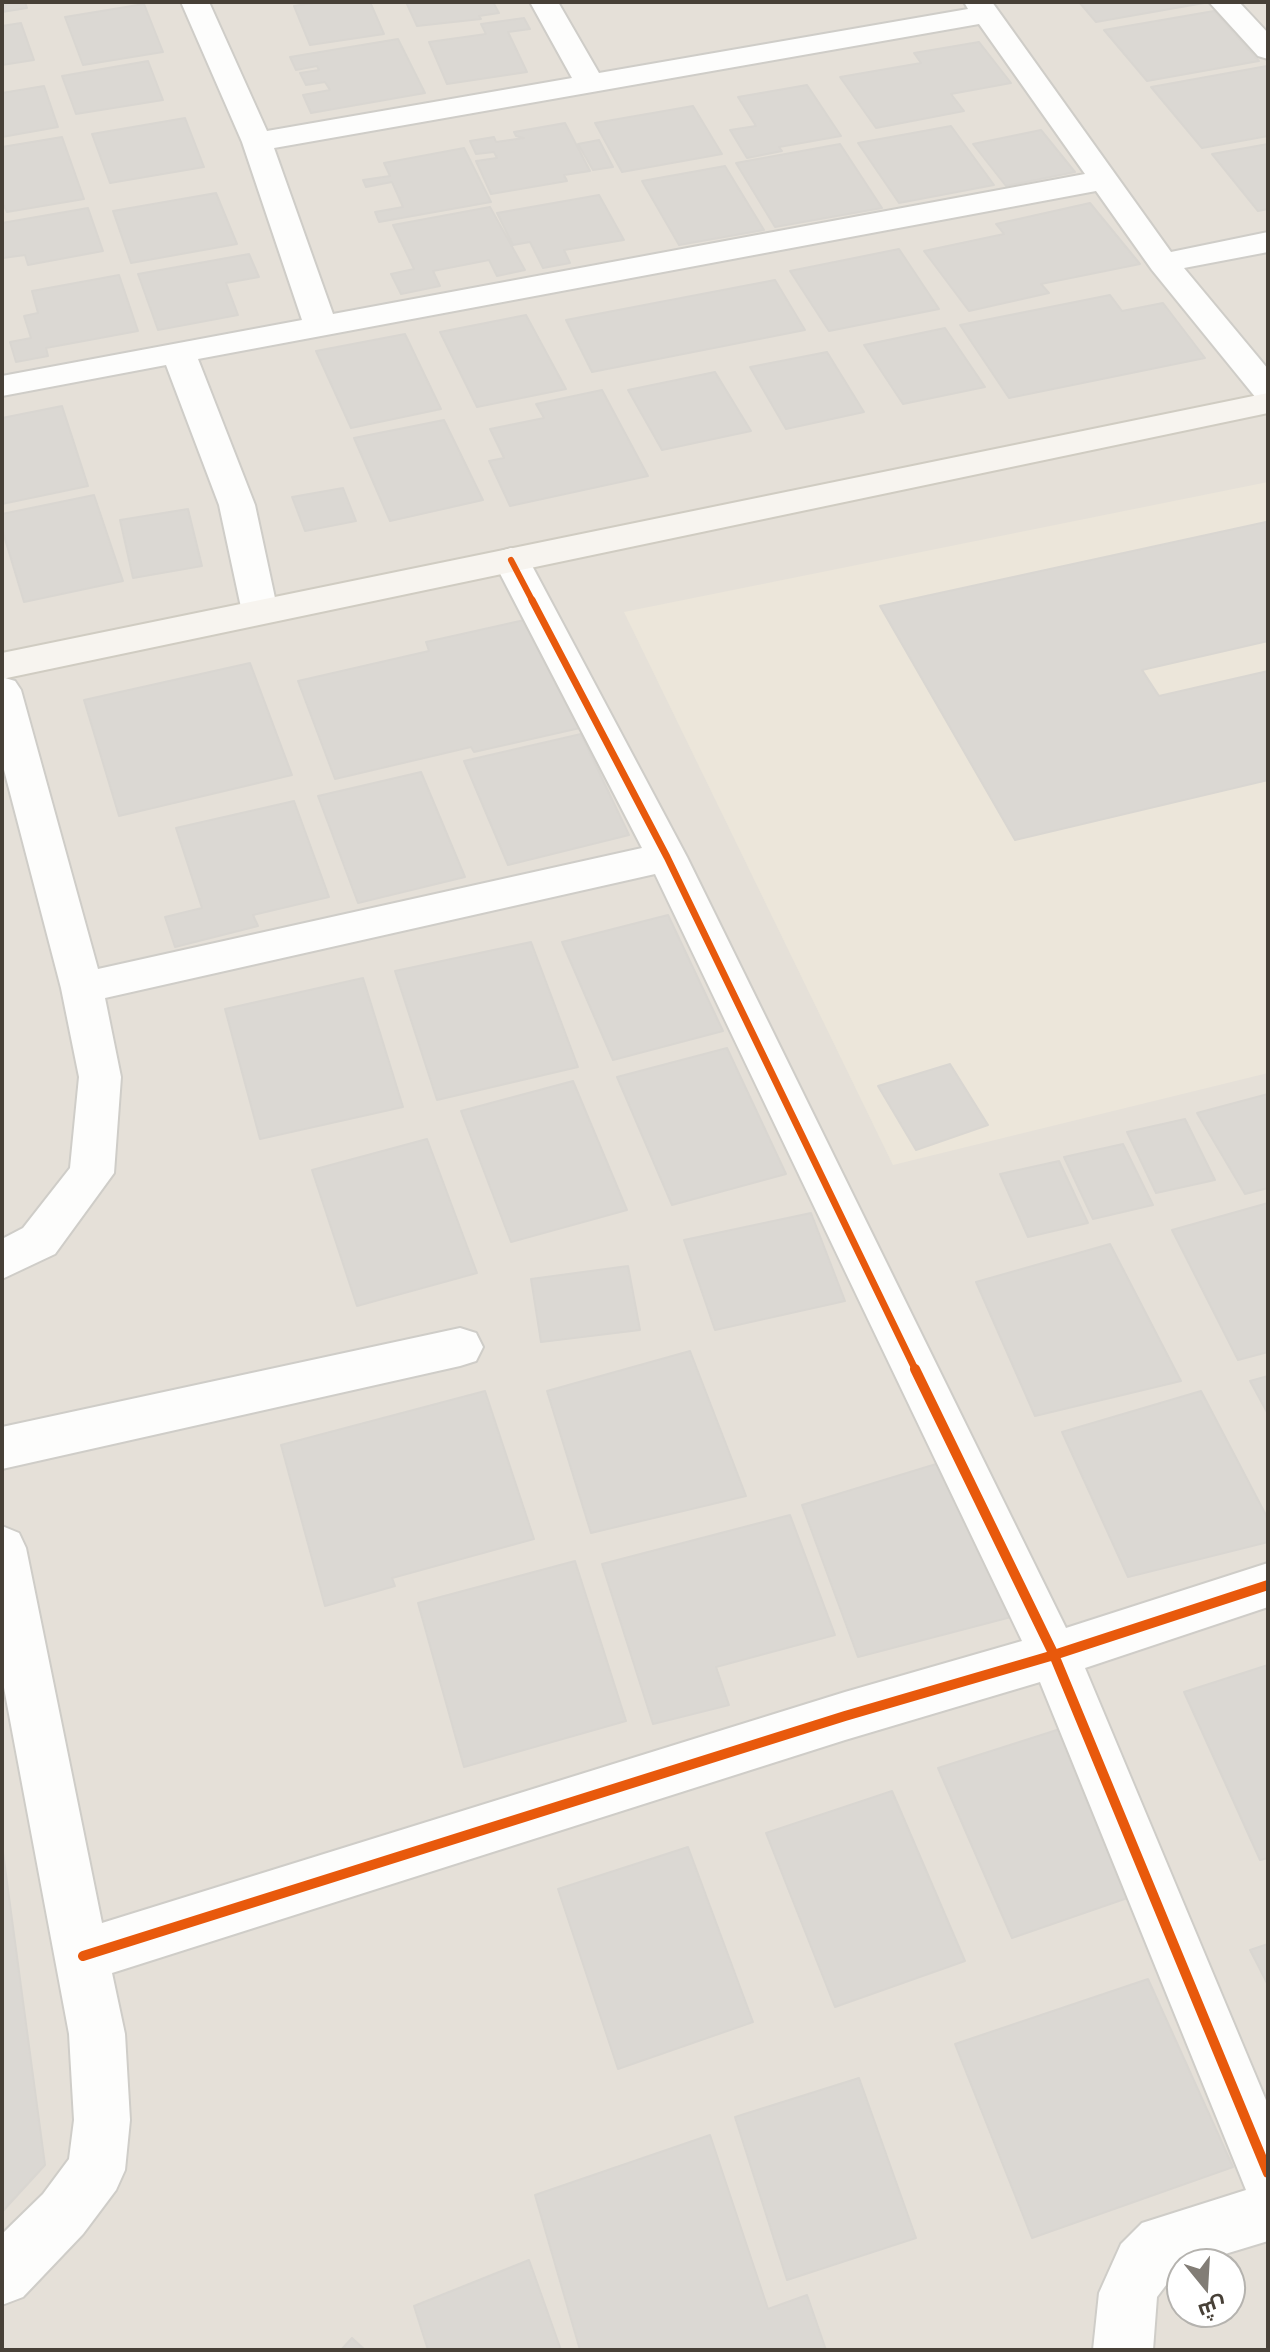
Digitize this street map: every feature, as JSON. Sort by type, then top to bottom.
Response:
[{"type":"main road","points":[[2,666],[1268,403]]},
{"type":"street","points":[[195,2],[257,142],[320,325]]},
{"type":"street","points":[[544,2],[590,83]]},
{"type":"street","points":[[1223,2],[1268,50]]},
{"type":"street","points":[[257,142],[590,83],[983,8],[1163,263],[1268,391]]},
{"type":"street","points":[[2,386],[1103,180]]},
{"type":"street","points":[[1163,263],[1268,242]]},
{"type":"street","points":[[178,352],[237,505],[260,612]]},
{"type":"street","points":[[511,560],[667,857],[1054,1655],[1268,2173]]},
{"type":"street","points":[[2,690],[82,988],[100,1077],[92,1173],[39,1241],[2,1261]]},
{"type":"street","points":[[82,988],[667,857]]},
{"type":"street","points":[[2,1448],[460,1347]]},
{"type":"street","points":[[2,1548],[97,2034],[102,2120],[96,2170],[63,2214],[2,2276]]},
{"type":"street","points":[[83,1956],[830,1721],[1054,1655],[1268,1585]]},
{"type":"street","points":[[1123,2350],[1128,2293],[1142,2265],[1163,2244],[1268,2212]]},
{"type":"shaded area","points":[[2,2],[1268,2],[1268,2350],[2,2350]]},
{"type":"shaded area","points":[[1268,482],[1268,1073],[893,1165],[624,612]]},
{"type":"building","points":[[2,2],[25,2],[27,8],[2,12]]},
{"type":"building","points":[[320,2],[370,2],[384,34],[310,45],[294,6]]},
{"type":"building","points":[[406,2],[493,2],[499,13],[479,16],[481,19],[417,26]]},
{"type":"building","points":[[1079,2],[1203,2],[1204,3],[1096,22]]},
{"type":"building","points":[[144,4],[163,52],[83,65],[65,17]]},
{"type":"building","points":[[1214,11],[1259,61],[1147,81],[1104,30]]},
{"type":"building","points":[[524,18],[530,29],[508,32],[527,72],[447,84],[429,42],[486,34],[481,24]]},
{"type":"building","points":[[21,23],[34,60],[2,65],[2,26]]},
{"type":"building","points":[[398,39],[425,93],[311,113],[303,95],[330,90],[325,82],[306,85],[300,73],[319,70],[317,66],[296,70],[290,57]]},
{"type":"building","points":[[979,42],[1011,83],[951,94],[964,111],[876,128],[840,77],[921,63],[914,53]]},
{"type":"building","points":[[148,61],[163,100],[76,114],[62,76]]},
{"type":"building","points":[[1267,66],[1268,136],[1202,148],[1151,87]]},
{"type":"building","points":[[807,85],[841,136],[779,147],[782,151],[747,158],[730,130],[756,126],[738,97]]},
{"type":"building","points":[[44,86],[58,127],[2,137],[2,93]]},
{"type":"building","points":[[693,106],[722,154],[622,172],[595,123]]},
{"type":"building","points":[[185,118],[204,167],[110,183],[92,134]]},
{"type":"building","points":[[565,123],[590,171],[564,175],[567,181],[491,194],[476,161],[497,158],[494,152],[476,154],[470,141],[494,137],[496,142],[524,138],[516,136],[514,132]]},
{"type":"building","points":[[951,126],[994,185],[899,203],[858,143]]},
{"type":"building","points":[[1041,130],[1075,172],[1006,186],[973,144]]},
{"type":"building","points":[[62,137],[84,199],[7,212],[2,202],[2,147]]},
{"type":"building","points":[[599,140],[613,167],[593,170],[578,144]]},
{"type":"building","points":[[840,144],[882,208],[775,227],[736,163]]},
{"type":"building","points":[[1268,144],[1268,209],[1258,211],[1212,154]]},
{"type":"building","points":[[464,148],[491,202],[379,222],[375,212],[403,207],[392,182],[366,187],[363,180],[390,176],[384,163]]},
{"type":"building","points":[[725,166],[764,230],[679,245],[642,181]]},
{"type":"building","points":[[216,193],[237,244],[131,263],[113,211]]},
{"type":"building","points":[[599,195],[624,240],[564,250],[570,263],[543,268],[530,242],[513,245],[497,213]]},
{"type":"building","points":[[1090,203],[1140,264],[1041,284],[1049,293],[969,311],[924,251],[1004,234],[996,224]]},
{"type":"building","points":[[490,207],[525,270],[497,276],[489,260],[433,271],[440,286],[401,294],[391,274],[414,269],[393,225]]},
{"type":"building","points":[[88,208],[103,251],[28,265],[25,255],[3,258],[2,223]]},
{"type":"building","points":[[899,249],[939,309],[829,331],[790,271]]},
{"type":"building","points":[[249,254],[259,277],[226,283],[238,315],[158,330],[138,274]]},
{"type":"building","points":[[119,275],[138,331],[46,348],[48,356],[16,362],[10,342],[31,338],[24,316],[38,313],[32,291]]},
{"type":"building","points":[[775,280],[805,330],[592,372],[566,320]]},
{"type":"building","points":[[1110,295],[1122,311],[1163,303],[1205,358],[1009,398],[960,325]]},
{"type":"building","points":[[526,315],[566,389],[477,407],[440,332]]},
{"type":"building","points":[[945,328],[985,387],[903,404],[864,345]]},
{"type":"building","points":[[405,334],[441,409],[351,428],[316,351]]},
{"type":"building","points":[[827,352],[864,412],[786,429],[750,367]]},
{"type":"building","points":[[715,372],[751,431],[662,450],[628,390]]},
{"type":"building","points":[[602,390],[648,476],[510,506],[489,461],[504,458],[490,429],[544,418],[536,404]]},
{"type":"building","points":[[62,406],[88,486],[2,504],[2,418]]},
{"type":"building","points":[[444,420],[483,500],[390,521],[354,438]]},
{"type":"building","points":[[343,488],[356,521],[305,531],[292,497]]},
{"type":"building","points":[[94,495],[123,581],[24,602],[2,529],[2,514]]},
{"type":"building","points":[[188,509],[202,566],[133,578],[120,520]]},
{"type":"building","points":[[1266,522],[1268,641],[1142,670],[1159,696],[1268,671],[1268,780],[1015,840],[880,606]]},
{"type":"building","points":[[529,619],[580,728],[474,752],[471,747],[335,779],[298,681],[429,651],[426,642]]},
{"type":"building","points":[[250,663],[292,775],[119,816],[84,700]]},
{"type":"building","points":[[581,734],[629,835],[508,865],[464,761]]},
{"type":"building","points":[[421,772],[465,877],[358,903],[318,796]]},
{"type":"building","points":[[294,801],[329,897],[253,915],[258,926],[175,947],[165,917],[202,908],[176,828]]},
{"type":"building","points":[[668,915],[723,1031],[613,1060],[562,942]]},
{"type":"building","points":[[531,942],[578,1067],[437,1100],[395,971]]},
{"type":"building","points":[[363,978],[403,1107],[260,1139],[225,1009]]},
{"type":"building","points":[[727,1048],[786,1174],[672,1205],[617,1077]]},
{"type":"building","points":[[950,1064],[988,1125],[916,1150],[878,1086]]},
{"type":"building","points":[[573,1081],[627,1210],[511,1242],[461,1111]]},
{"type":"building","points":[[1268,1094],[1268,1188],[1245,1194],[1197,1113]]},
{"type":"building","points":[[1185,1119],[1215,1180],[1156,1193],[1127,1132]]},
{"type":"building","points":[[427,1139],[477,1273],[357,1306],[312,1170]]},
{"type":"building","points":[[1123,1144],[1153,1205],[1093,1219],[1064,1157]]},
{"type":"building","points":[[1059,1161],[1088,1223],[1028,1237],[1000,1174]]},
{"type":"building","points":[[1268,1203],[1268,1352],[1238,1360],[1172,1230]]},
{"type":"building","points":[[811,1213],[845,1301],[715,1330],[684,1240]]},
{"type":"building","points":[[1110,1244],[1181,1381],[1035,1416],[976,1282]]},
{"type":"building","points":[[628,1266],[640,1330],[541,1342],[531,1279]]},
{"type":"building","points":[[690,1351],[746,1496],[591,1533],[547,1391]]},
{"type":"building","points":[[1268,1376],[1268,1414],[1250,1381]]},
{"type":"building","points":[[485,1391],[534,1539],[392,1578],[395,1586],[325,1606],[281,1445]]},
{"type":"building","points":[[1201,1391],[1268,1519],[1268,1542],[1128,1577],[1062,1432]]},
{"type":"building","points":[[946,1461],[1015,1616],[858,1657],[802,1505]]},
{"type":"building","points":[[790,1515],[835,1635],[716,1667],[729,1705],[653,1724],[602,1564]]},
{"type":"building","points":[[575,1561],[626,1721],[464,1767],[418,1603]]},
{"type":"building","points":[[1268,1665],[1268,1858],[1260,1860],[1184,1692]]},
{"type":"building","points":[[1060,1729],[1139,1894],[1012,1938],[938,1768]]},
{"type":"building","points":[[892,1791],[965,1961],[835,2007],[766,1833]]},
{"type":"building","points":[[2,1845],[45,2165],[2,2212]]},
{"type":"building","points":[[688,1847],[753,2022],[618,2069],[558,1889]]},
{"type":"building","points":[[1268,1944],[1268,1985],[1250,1950]]},
{"type":"building","points":[[1148,1979],[1233,2167],[1032,2238],[955,2044]]},
{"type":"building","points":[[859,2078],[916,2238],[787,2280],[735,2117]]},
{"type":"building","points":[[710,2135],[768,2309],[807,2295],[826,2350],[580,2350],[535,2195]]},
{"type":"building","points":[[529,2260],[561,2350],[428,2350],[414,2306]]},
{"type":"building","points":[[352,2338],[365,2350],[341,2350]]},
{"type":"cycle path","points":[[511,560],[667,857],[1054,1655],[1268,2173]]},
{"type":"cycle path","points":[[83,1956],[845,1716],[1054,1655],[1268,1585]]}]
